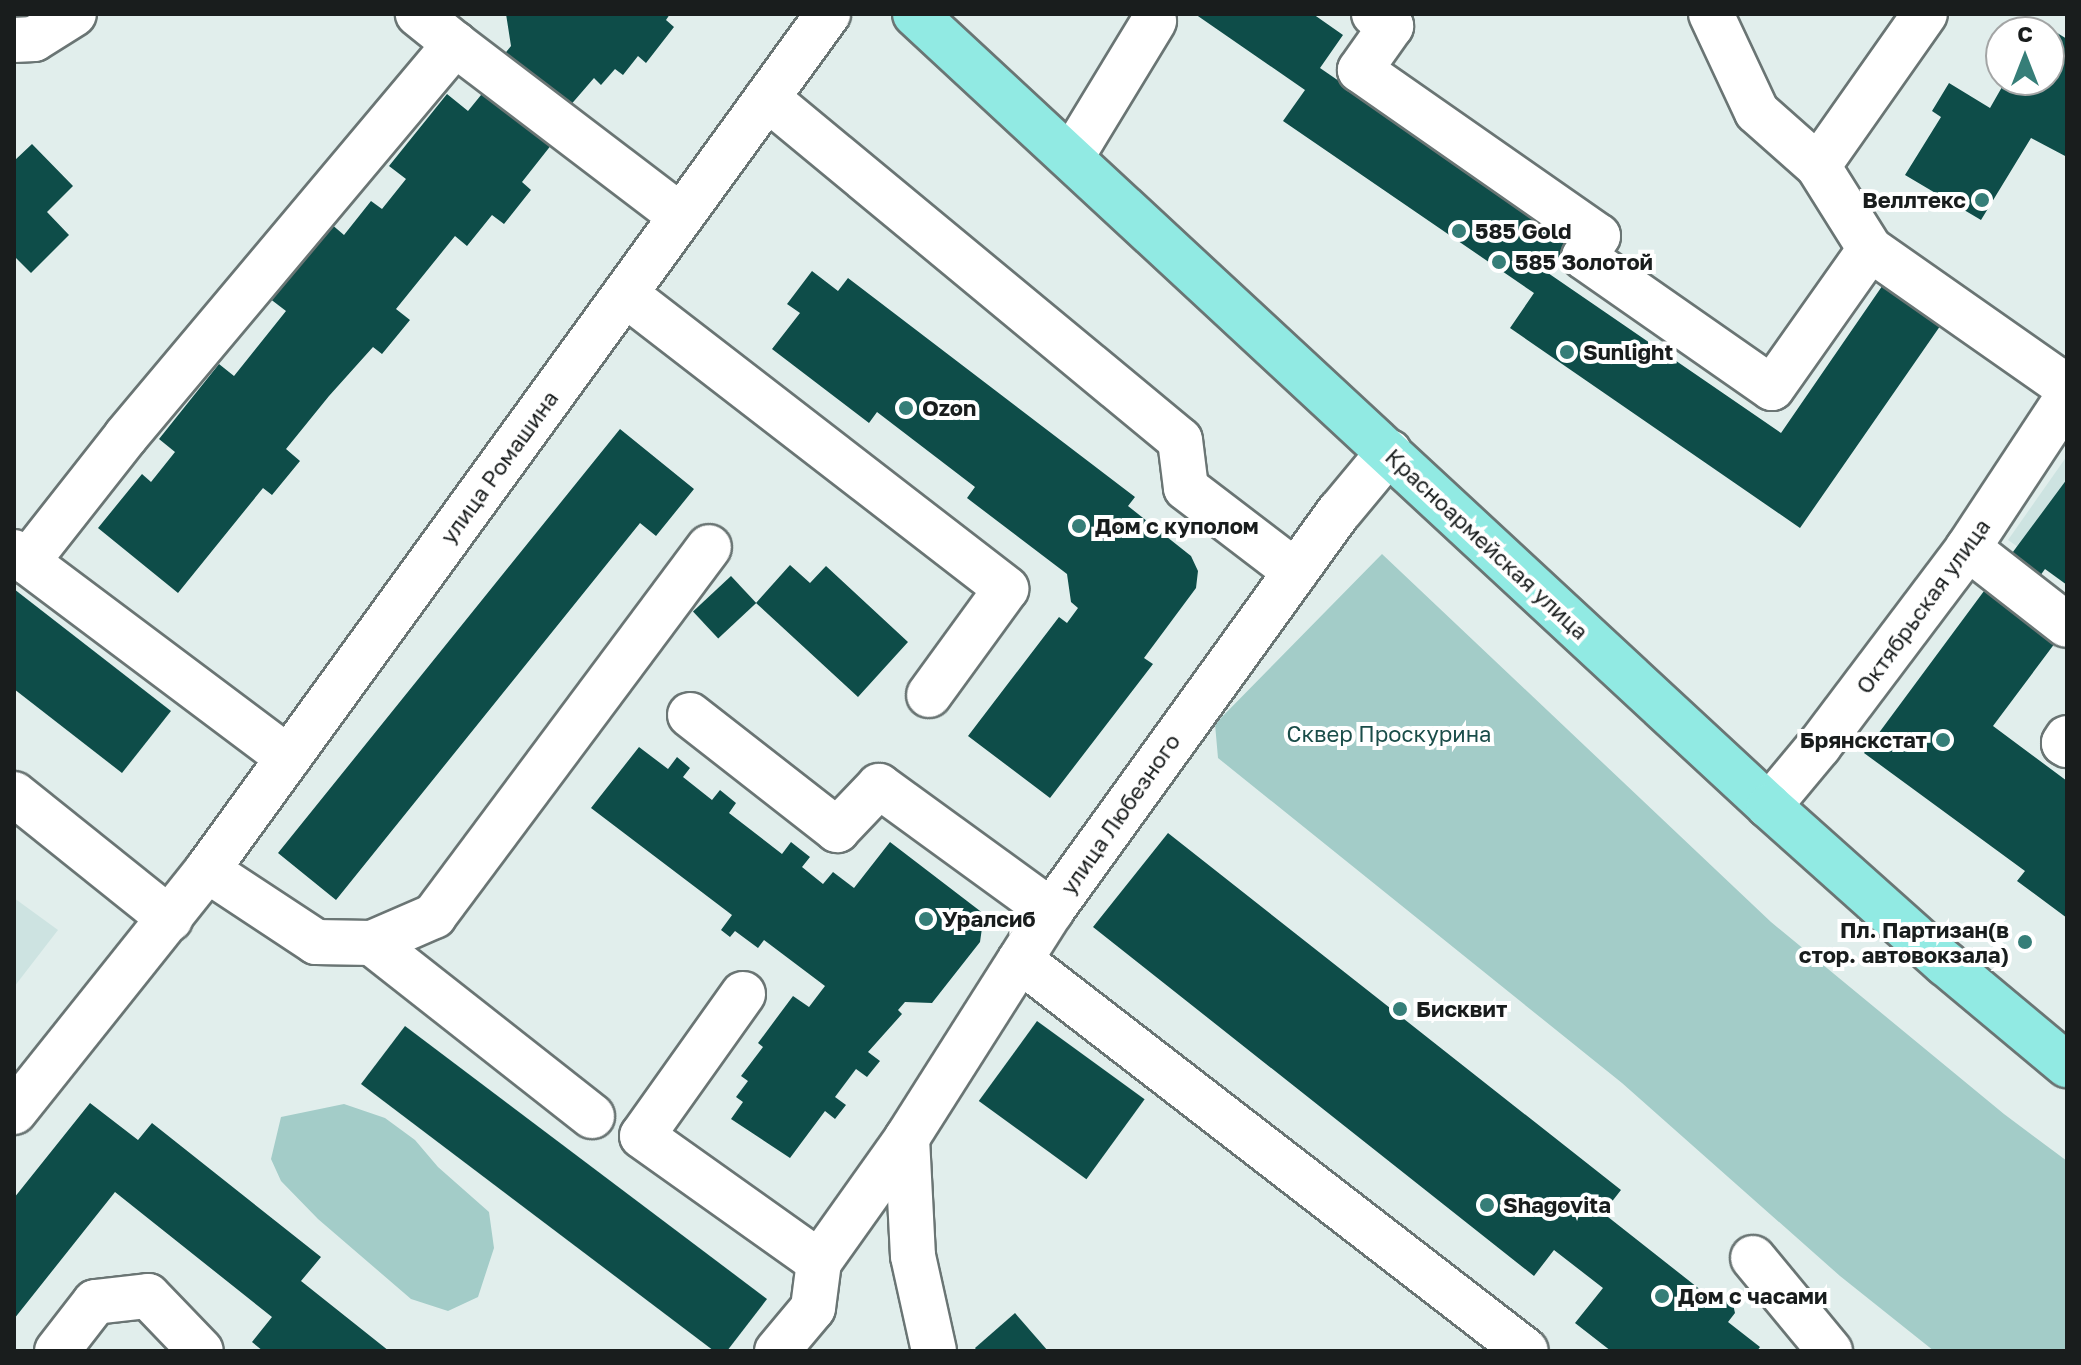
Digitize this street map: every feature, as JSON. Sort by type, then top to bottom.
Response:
[{"type":"main road","name":"Красноармейская улица","points":[[915,14],[1072,156],[1769,806],[1946,964],[2067,1065]]},
{"type":"street","points":[[14,40],[34,39],[74,14]]},
{"type":"street","points":[[418,14],[681,216]]},
{"type":"street","points":[[1374,14],[1391,26],[1360,70],[1598,236],[1584,257],[1772,388],[1870,249]]},
{"type":"street","points":[[1711,14],[1757,112],[1818,166],[1870,249],[2067,387]]},
{"type":"street","points":[[1818,166],[1925,14]]},
{"type":"street","name":"улица Ромашина","points":[[14,1112],[207,870],[767,98],[823,16]]},
{"type":"street","points":[[1072,156],[1154,21]]},
{"type":"street","points":[[288,758],[21,557],[455,44]]},
{"type":"street","points":[[767,98],[1180,440],[1186,488],[1296,572]]},
{"type":"street","points":[[625,294],[1006,589],[929,695]]},
{"type":"street","name":"Октябрьская улица","points":[[1769,806],[1968,548],[2067,398]]},
{"type":"street","name":"улица Любезного","points":[[777,1351],[813,1308],[819,1262],[907,1138],[1051,911],[1296,572],[1389,452]]},
{"type":"street","points":[[207,870],[316,942],[372,943],[434,916],[709,547]]},
{"type":"street","points":[[1968,548],[2067,625]]},
{"type":"street","points":[[690,715],[837,830],[879,786],[1051,911]]},
{"type":"street","points":[[2067,738],[2064,743],[2067,745]]},
{"type":"street","points":[[14,794],[170,919]]},
{"type":"street","points":[[372,943],[592,1116]]},
{"type":"street","points":[[1020,960],[1526,1351]]},
{"type":"street","points":[[743,994],[642,1136],[819,1262]]},
{"type":"street","points":[[907,1138],[913,1256],[934,1351]]},
{"type":"street","points":[[1753,1258],[1830,1351]]},
{"type":"street","points":[[57,1351],[95,1302],[148,1296],[201,1351]]},
{"type":"shaded area","points":[[2067,456],[2067,581],[2008,540]]},
{"type":"shaded area","points":[[14,898],[58,930],[14,987]]},
{"type":"green space","name":"Сквер Проскурина","points":[[1382,554],[1771,922],[2004,1114],[2067,1161],[2067,1351],[1934,1351],[1840,1276],[1622,1083],[1218,758],[1215,724]]},
{"type":"green space","points":[[344,1104],[385,1118],[415,1140],[438,1167],[489,1212],[494,1248],[478,1297],[448,1311],[411,1299],[318,1219],[281,1181],[271,1159],[281,1117]]},
{"type":"building","points":[[506,14],[670,14],[666,20],[674,27],[646,63],[638,56],[623,75],[615,69],[601,85],[594,78],[562,115],[552,144],[522,182],[531,190],[504,224],[492,215],[467,246],[455,236],[396,309],[410,320],[382,354],[373,347],[329,396],[286,449],[300,461],[272,495],[263,488],[178,593],[98,528],[142,474],[151,482],[175,452],[159,439],[219,364],[234,376],[286,311],[269,298],[330,223],[344,235],[371,201],[382,209],[406,179],[389,166],[447,94],[468,111],[503,68],[498,62],[511,46]]},
{"type":"building","points":[[1195,14],[1313,14],[1343,35],[1320,68],[1570,240],[1548,273],[1781,433],[1887,279],[1945,319],[1800,528],[1510,328],[1534,293],[1283,121],[1305,90]]},
{"type":"building","points":[[2067,39],[2067,157],[2031,138],[1981,220],[1905,175],[1941,117],[1932,111],[1949,83],[1990,108],[1997,96],[2065,96]]},
{"type":"building","points":[[32,144],[73,186],[47,212],[69,235],[31,273],[14,256],[14,161]]},
{"type":"building","name":"Дом с куполом","points":[[812,271],[838,291],[848,278],[1135,497],[1128,506],[1191,556],[1198,571],[1196,588],[1144,658],[1153,664],[1050,798],[968,736],[1059,617],[1067,623],[1078,608],[1071,602],[1067,574],[967,498],[975,487],[877,412],[869,423],[772,349],[800,313],[787,304]]},
{"type":"building","points":[[620,429],[694,489],[656,536],[640,523],[336,900],[278,853]]},
{"type":"building","name":"Брянскстат","points":[[2067,479],[2067,585],[2045,569],[2027,594],[2067,627],[1993,726],[2067,781],[2067,918],[2017,881],[2025,871],[1864,753]]},
{"type":"building","points":[[790,565],[810,583],[826,566],[908,642],[858,697],[756,603]]},
{"type":"building","points":[[731,576],[756,603],[718,639],[693,611]]},
{"type":"building","points":[[14,589],[171,711],[122,773],[14,689]]},
{"type":"building","points":[[639,747],[668,769],[677,757],[690,768],[683,777],[712,800],[720,790],[736,803],[729,813],[782,854],[791,842],[810,857],[802,867],[823,884],[833,872],[854,888],[890,842],[984,914],[980,942],[932,1003],[905,1002],[898,1010],[902,1014],[868,1052],[880,1061],[867,1077],[856,1069],[835,1097],[846,1105],[835,1119],[825,1111],[790,1158],[731,1119],[743,1102],[736,1097],[748,1081],[741,1076],[763,1047],[758,1043],[793,996],[809,1007],[825,986],[764,940],[758,948],[735,931],[730,937],[721,930],[732,915],[591,808]]},
{"type":"building","points":[[1168,833],[1621,1190],[1603,1213],[1702,1291],[1716,1288],[1732,1300],[1735,1313],[1728,1322],[1760,1347],[1757,1351],[1611,1351],[1575,1323],[1603,1288],[1554,1250],[1534,1276],[1093,927]]},
{"type":"building","points":[[1037,1021],[1145,1099],[1086,1179],[979,1101]]},
{"type":"building","points":[[405,1026],[767,1299],[727,1351],[714,1351],[361,1084]]},
{"type":"building","points":[[90,1103],[138,1140],[152,1123],[321,1257],[301,1281],[389,1351],[263,1351],[252,1342],[272,1317],[115,1192],[14,1319],[14,1198]]},
{"type":"building","points":[[1015,1313],[1048,1351],[977,1351],[975,1348]]},
{"type":"place","name":"Веллтекс","points":[[1982,200]]},
{"type":"place","name":"585 Gold","points":[[1459,231]]},
{"type":"place","name":"585 Золотой","points":[[1499,262]]},
{"type":"place","name":"Sunlight","points":[[1567,352]]},
{"type":"place","name":"Ozon","points":[[906,408]]},
{"type":"place","name":"Дом с куполом","points":[[1079,526]]},
{"type":"place","name":"Брянскстат","points":[[1943,740]]},
{"type":"place","name":"Уралсиб","points":[[926,919]]},
{"type":"place","name":"Пл. Партизан(в стор. автовокзала)","points":[[2025,942]]},
{"type":"place","name":"Бисквит","points":[[1400,1009]]},
{"type":"place","name":"Shagovita","points":[[1487,1205]]},
{"type":"place","name":"Дом с часами","points":[[1662,1296]]}]
